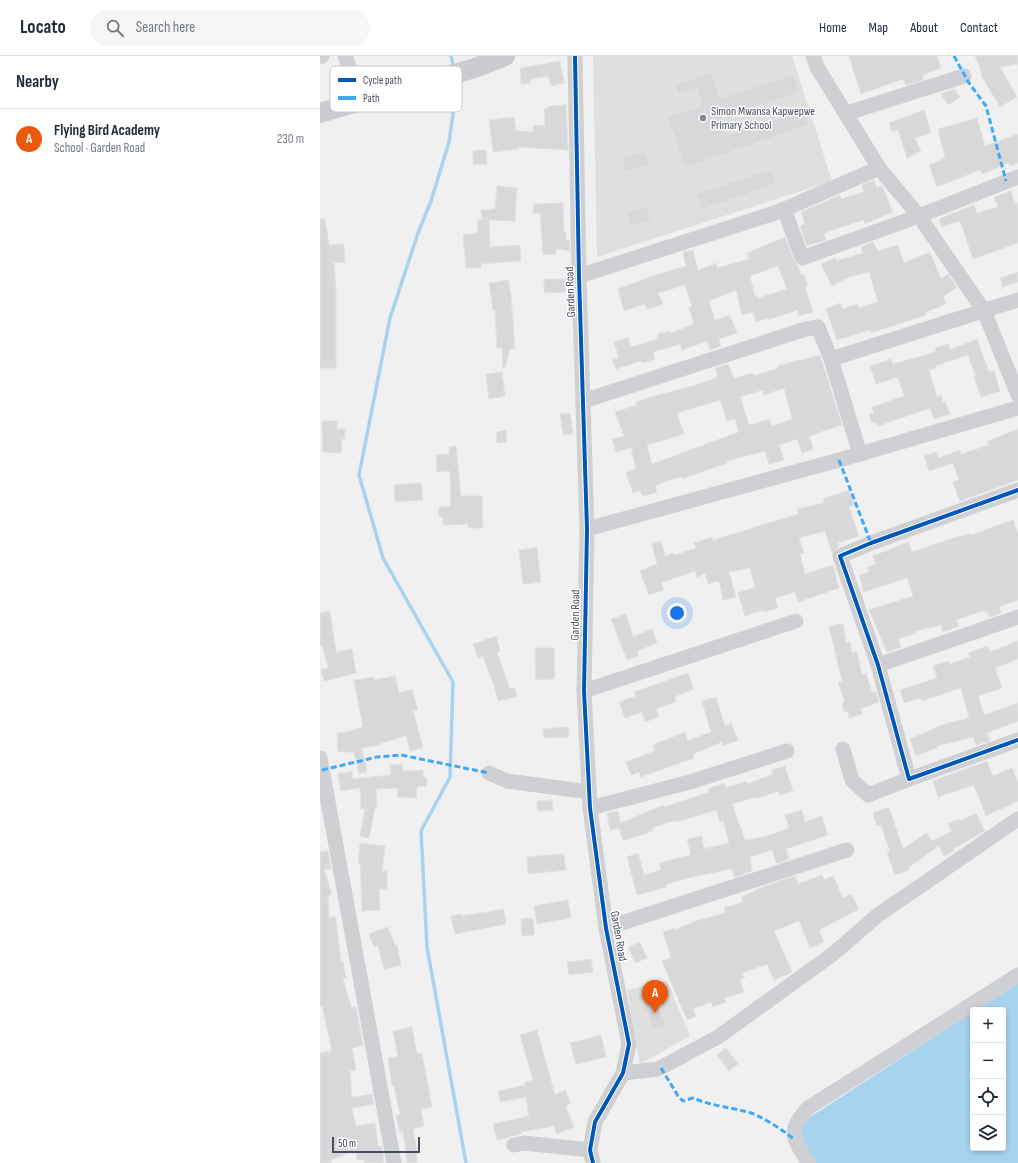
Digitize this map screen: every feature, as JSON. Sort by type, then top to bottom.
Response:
[{"type":"main road","points":[[462,72],[505,56]]},
{"type":"main road","points":[[320,113],[330,110]]},
{"type":"street","points":[[345,56],[349,66]]},
{"type":"street","name":"Garden Road","points":[[575,56],[579,276],[587,529],[584,691],[590,808],[606,928],[629,1044],[623,1073],[595,1122],[592,1156]]},
{"type":"street","points":[[813,56],[817,67],[847,113],[879,168],[919,216],[984,311],[1018,395]]},
{"type":"street","points":[[847,113],[964,76]]},
{"type":"street","points":[[579,276],[784,209],[879,168]]},
{"type":"street","points":[[784,209],[802,258],[919,216],[1018,177]]},
{"type":"street","points":[[831,359],[1018,300]]},
{"type":"street","points":[[583,401],[806,329],[818,327],[831,359],[860,454]]},
{"type":"street","points":[[587,529],[860,454],[1018,408]]},
{"type":"street","points":[[909,779],[878,665],[840,556],[871,543],[1018,492]]},
{"type":"street","points":[[878,665],[1018,617]]},
{"type":"street","points":[[584,691],[796,621]]},
{"type":"street","points":[[843,749],[852,780],[868,795],[1018,740]]},
{"type":"street","points":[[590,808],[690,782],[787,751]]},
{"type":"street","points":[[320,758],[394,1163]]},
{"type":"street","points":[[489,773],[507,781],[590,792]]},
{"type":"street","points":[[623,1073],[658,1069],[718,1037],[833,954],[878,915],[1018,819]]},
{"type":"street","points":[[606,928],[847,850]]},
{"type":"street","points":[[809,1163],[794,1139],[795,1126],[808,1108],[1018,975]]},
{"type":"street","points":[[514,1145],[524,1143],[592,1156]]},
{"type":"shaded area","name":"Simon Mwansa Kapwepwe Primary School","points":[[593,56],[792,56],[832,181],[597,257]]},
{"type":"shaded area","points":[[667,981],[690,1036],[640,1064],[627,990]]},
{"type":"water","points":[[1018,983],[1018,1163],[816,1163],[804,1147],[800,1137],[803,1125],[807,1119],[970,1014],[970,1151],[1006,1151],[1006,1007],[981,1007]]},
{"type":"building","points":[[849,56],[937,56],[941,68],[923,75],[923,80],[906,85],[903,79],[861,94]]},
{"type":"building","points":[[975,56],[1018,56],[1018,64],[1000,67],[1017,97],[1000,107],[981,75],[982,74]]},
{"type":"building","points":[[560,61],[564,83],[551,86],[548,76],[530,79],[531,83],[521,84],[520,68]]},
{"type":"building","points":[[712,72],[720,98],[794,74],[800,92],[722,118],[727,135],[804,110],[809,125],[685,168],[667,117],[700,106],[700,98],[697,88],[678,94],[675,85]]},
{"type":"building","points":[[954,89],[960,97],[948,105],[941,94]]},
{"type":"building","points":[[566,105],[568,150],[517,147],[518,149],[493,152],[489,120],[514,117],[516,131],[533,132],[533,125],[545,126],[544,110],[550,106]]},
{"type":"building","points":[[924,110],[931,133],[915,138],[921,151],[907,158],[898,130],[892,132],[889,123]]},
{"type":"building","points":[[977,118],[985,146],[1018,134],[1018,163],[1010,166],[1009,163],[982,174],[980,170],[937,187],[929,165],[945,158],[938,129]]},
{"type":"building","points":[[486,150],[487,164],[473,165],[473,151]]},
{"type":"building","points":[[646,151],[650,165],[626,172],[622,158]]},
{"type":"building","points":[[771,169],[776,184],[701,210],[696,194]]},
{"type":"building","points":[[874,180],[877,188],[882,186],[893,212],[865,224],[863,220],[827,232],[824,234],[826,240],[807,246],[800,226],[805,224],[801,212],[840,195],[841,199],[864,192],[862,185]]},
{"type":"building","points":[[497,186],[517,188],[515,221],[489,220],[490,247],[520,245],[521,261],[481,264],[481,268],[466,268],[463,235],[478,233],[477,220],[487,219],[482,219],[481,210],[495,209]]},
{"type":"building","points":[[1011,191],[1015,204],[1018,203],[1018,243],[973,259],[960,221],[942,227],[939,219],[974,205],[977,213],[998,207],[994,197]]},
{"type":"building","points":[[563,203],[564,232],[566,232],[566,240],[569,240],[570,251],[556,249],[556,254],[543,255],[540,213],[533,213],[533,204]]},
{"type":"building","points":[[647,206],[651,220],[630,226],[626,211]]},
{"type":"building","points":[[320,219],[325,219],[329,245],[344,244],[345,262],[334,263],[336,287],[336,368],[320,368]]},
{"type":"building","points":[[785,237],[801,275],[804,274],[808,286],[805,287],[813,312],[799,316],[797,310],[768,320],[768,318],[756,322],[753,312],[742,315],[736,290],[709,301],[715,320],[730,315],[737,333],[719,339],[721,346],[710,350],[707,341],[682,350],[680,344],[653,352],[655,359],[642,363],[641,361],[616,369],[612,360],[619,358],[614,342],[628,337],[631,347],[658,339],[657,334],[670,331],[671,333],[694,324],[689,307],[692,306],[685,285],[658,293],[663,304],[647,310],[645,304],[624,311],[618,289],[652,276],[686,266],[683,252],[693,250],[698,270],[716,263],[717,268],[749,259],[747,253]],"holes":[[[778,266],[787,289],[758,298],[758,295],[755,296],[750,276]]]},
{"type":"building","points":[[873,242],[878,251],[898,245],[904,263],[930,252],[941,279],[948,274],[957,287],[943,297],[946,304],[925,313],[926,315],[871,333],[870,330],[837,340],[826,309],[840,303],[843,309],[857,304],[859,308],[878,302],[869,272],[849,277],[832,286],[821,264],[835,258],[836,261],[863,253],[861,247]]},
{"type":"building","points":[[1018,272],[1018,282],[1003,287],[1000,278]]},
{"type":"building","points":[[544,279],[566,279],[566,292],[544,293]]},
{"type":"building","points":[[508,280],[511,295],[515,349],[510,349],[505,368],[503,368],[502,348],[497,348],[495,310],[493,310],[489,283]]},
{"type":"building","points":[[977,339],[989,372],[994,371],[1000,391],[981,397],[968,355],[935,366],[936,368],[929,370],[937,397],[941,395],[950,414],[934,419],[930,408],[878,426],[876,422],[872,423],[869,414],[874,413],[872,407],[904,396],[898,377],[876,384],[870,366],[891,359],[893,364],[936,352],[935,348],[948,344],[950,350]]},
{"type":"building","points":[[820,355],[842,425],[809,437],[814,449],[802,453],[797,439],[779,445],[784,460],[769,464],[765,451],[727,461],[727,463],[682,479],[682,476],[659,484],[655,486],[657,492],[652,494],[642,496],[640,490],[633,493],[626,473],[636,469],[631,448],[616,452],[612,439],[624,436],[615,412],[637,405],[636,402],[713,379],[718,376],[715,368],[728,364],[734,378],[753,373],[754,376],[778,368],[777,366]],"holes":[[[784,388],[792,419],[772,426],[770,419],[749,425],[740,397],[763,390],[764,395]],[[720,400],[727,421],[735,419],[739,432],[652,464],[647,445],[684,434],[677,413]]]},
{"type":"building","points":[[502,372],[505,396],[489,399],[486,374]]},
{"type":"building","points":[[570,413],[573,434],[563,435],[560,414]]},
{"type":"building","points":[[322,421],[337,421],[337,429],[345,429],[345,439],[342,439],[341,453],[323,452]]},
{"type":"building","points":[[1018,429],[1018,480],[960,501],[953,482],[959,480],[953,463],[929,471],[924,456],[936,452],[938,458],[960,450],[961,454],[989,445],[988,441]]},
{"type":"building","points":[[506,430],[507,442],[497,443],[496,432]]},
{"type":"building","points":[[456,446],[461,496],[482,496],[483,528],[468,528],[468,524],[443,525],[443,517],[439,517],[439,507],[451,506],[450,471],[437,472],[436,455],[449,454],[449,447]]},
{"type":"building","points":[[421,483],[423,500],[395,502],[394,485]]},
{"type":"building","points":[[849,490],[854,505],[849,507],[859,536],[838,543],[839,546],[832,553],[825,531],[799,538],[804,553],[800,554],[805,574],[833,565],[839,588],[798,602],[795,592],[775,598],[778,608],[764,612],[763,610],[745,616],[738,593],[755,587],[750,568],[729,572],[736,597],[723,600],[719,581],[708,584],[705,574],[697,577],[695,571],[661,583],[664,590],[649,595],[640,571],[657,564],[652,544],[661,541],[665,556],[674,553],[675,555],[696,548],[694,543],[712,537],[713,540],[798,514],[797,509],[824,503],[823,499]]},
{"type":"building","points":[[1013,520],[1018,534],[1018,600],[999,607],[1001,613],[989,617],[988,612],[985,613],[985,610],[956,620],[959,626],[943,632],[941,625],[915,631],[916,633],[898,639],[901,647],[887,652],[869,610],[913,596],[907,578],[864,592],[859,575],[869,572],[867,567],[876,564],[873,556],[908,542],[912,552],[953,538],[971,535]]},
{"type":"building","points":[[537,547],[541,582],[523,584],[519,550]]},
{"type":"building","points":[[330,611],[336,652],[352,649],[356,673],[324,681],[321,670],[328,668],[322,645],[320,646],[320,613]]},
{"type":"building","points":[[626,614],[633,637],[652,629],[657,643],[637,651],[639,656],[627,660],[611,619]]},
{"type":"building","points":[[843,624],[846,643],[850,642],[852,653],[857,652],[862,675],[866,673],[872,693],[876,692],[879,702],[860,709],[862,714],[849,718],[848,712],[844,712],[842,703],[845,702],[838,682],[842,681],[829,626]]},
{"type":"building","points":[[496,636],[500,651],[497,652],[510,689],[515,688],[517,697],[498,701],[493,681],[483,656],[478,658],[473,644]]},
{"type":"building","points":[[1018,641],[1018,659],[995,668],[1002,688],[978,696],[984,715],[1018,703],[1018,721],[987,733],[990,741],[976,745],[973,737],[937,746],[937,748],[916,756],[910,739],[945,724],[969,718],[961,688],[922,701],[921,698],[904,703],[900,690],[937,678],[933,666],[949,661],[950,664],[970,657],[968,653],[987,646],[990,652]]},
{"type":"building","points":[[535,648],[554,648],[555,679],[536,680]]},
{"type":"building","points":[[688,673],[694,689],[674,697],[676,702],[656,709],[659,717],[645,722],[642,712],[625,718],[619,702],[636,696],[634,692]]},
{"type":"building","points":[[395,676],[399,693],[412,689],[418,710],[413,711],[423,748],[410,751],[406,736],[381,743],[381,745],[362,748],[367,772],[359,774],[354,752],[338,752],[337,733],[347,732],[363,727],[354,680],[374,677],[374,680]]},
{"type":"building","points":[[716,697],[725,726],[731,723],[738,740],[723,746],[722,742],[693,754],[694,758],[641,777],[639,772],[631,775],[626,762],[655,751],[653,745],[685,732],[688,741],[711,732],[702,701]]},
{"type":"building","points":[[569,727],[569,737],[544,738],[543,729]]},
{"type":"building","points":[[987,761],[993,776],[1012,768],[1018,782],[1018,801],[986,816],[974,785],[938,797],[933,781]]},
{"type":"building","points":[[403,764],[403,771],[423,770],[423,777],[427,777],[427,786],[417,787],[416,798],[397,797],[398,788],[376,789],[377,808],[375,808],[369,838],[360,836],[365,809],[361,809],[360,788],[341,791],[338,774],[352,771],[353,779],[391,775],[390,765]]},
{"type":"building","points":[[785,766],[793,791],[780,795],[778,791],[757,799],[756,797],[732,804],[745,840],[764,837],[789,828],[785,815],[802,810],[805,822],[822,816],[828,835],[786,849],[789,859],[779,863],[776,863],[772,850],[750,857],[752,871],[736,877],[734,877],[732,869],[687,878],[666,885],[667,887],[637,895],[627,857],[638,853],[644,875],[661,870],[659,863],[691,855],[687,839],[702,836],[704,849],[729,843],[723,820],[720,822],[716,810],[676,822],[675,820],[652,828],[653,831],[623,841],[619,828],[610,830],[607,813],[618,811],[620,823],[664,805],[665,807],[709,792],[708,789],[724,783],[726,788],[746,781],[747,784],[773,774],[772,770]]},
{"type":"building","points":[[552,800],[553,810],[537,811],[537,801]]},
{"type":"building","points":[[889,807],[903,849],[926,833],[932,841],[952,831],[948,824],[959,819],[960,821],[976,813],[985,831],[953,849],[954,851],[944,856],[939,846],[908,868],[909,870],[895,875],[887,852],[890,851],[881,825],[877,826],[873,813]]},
{"type":"building","points":[[360,843],[385,846],[382,871],[387,871],[387,889],[379,889],[380,910],[362,911],[360,863],[358,863]]},
{"type":"building","points":[[328,851],[331,869],[324,869],[332,894],[328,896],[329,917],[336,917],[341,962],[343,961],[346,978],[343,978],[351,1007],[356,1007],[363,1045],[352,1048],[356,1070],[350,1071],[352,1097],[372,1094],[374,1104],[352,1108],[356,1126],[375,1123],[378,1146],[382,1146],[384,1163],[364,1163],[364,1159],[357,1160],[356,1150],[331,1160],[331,1163],[320,1163],[320,1053],[332,1051],[322,1006],[320,1007],[320,852]]},
{"type":"building","points":[[564,854],[566,870],[528,874],[527,857]]},
{"type":"building","points":[[822,875],[824,880],[833,876],[843,898],[851,894],[859,909],[819,930],[824,942],[810,948],[799,921],[774,931],[792,972],[774,980],[767,964],[742,973],[745,978],[740,980],[744,992],[724,998],[726,1002],[713,1007],[711,1002],[693,1009],[696,1016],[687,1020],[662,961],[671,958],[663,932],[675,928],[675,930],[696,921],[725,913],[724,908],[743,902],[741,897],[765,886],[795,876],[798,884]]},
{"type":"building","points":[[568,900],[571,918],[537,924],[534,906]]},
{"type":"building","points":[[504,909],[506,924],[455,934],[451,916],[461,914],[462,916]]},
{"type":"building","points":[[533,918],[534,935],[522,936],[521,919]]},
{"type":"building","points":[[388,927],[395,945],[397,945],[401,965],[384,969],[378,945],[374,947],[369,934]]},
{"type":"building","points":[[640,942],[647,958],[635,963],[628,947]]},
{"type":"building","points":[[591,959],[593,972],[569,975],[567,962]]},
{"type":"building","points":[[657,999],[666,1026],[653,1030],[644,1003]]},
{"type":"building","points":[[412,1027],[417,1054],[422,1053],[432,1107],[421,1109],[424,1126],[413,1129],[417,1151],[417,1163],[407,1163],[403,1131],[400,1132],[396,1115],[400,1115],[394,1086],[392,1086],[388,1058],[398,1057],[393,1031]]},
{"type":"building","points":[[537,1030],[555,1095],[565,1090],[571,1103],[566,1106],[574,1127],[557,1134],[554,1126],[521,1132],[522,1134],[497,1140],[493,1124],[529,1116],[526,1097],[500,1102],[498,1091],[525,1085],[525,1082],[533,1080],[520,1035]]},
{"type":"building","points":[[601,1035],[606,1057],[576,1064],[570,1043]]},
{"type":"building","points":[[726,1048],[738,1064],[729,1071],[717,1055]]},
{"type":"waterway","points":[[451,56],[454,66]]},
{"type":"waterway","points":[[453,112],[449,142],[431,201],[418,233],[390,318],[359,475],[383,558],[453,682],[450,777],[421,831],[427,947],[466,1163]]},
{"type":"marked path","points":[[954,56],[969,83],[986,106],[1006,181]]},
{"type":"marked path","points":[[839,460],[871,543]]},
{"type":"marked path","points":[[322,770],[377,757],[401,755],[489,773]]},
{"type":"marked path","points":[[661,1068],[678,1096],[683,1101],[693,1098],[707,1103],[751,1113],[773,1124],[794,1139]]},
{"type":"cycle path","points":[[575,56],[579,276],[587,529],[584,691],[590,808],[606,928],[629,1044],[623,1073],[595,1122],[590,1150],[593,1163]]},
{"type":"cycle path","points":[[1018,490],[871,543],[840,556],[878,665],[909,779],[1018,740]]},
{"type":"place","name":"Simon Mwansa Kapwepwe Primary School","points":[[703,118]]},
{"type":"place","name":"Flying Bird Academy","points":[[655,1013]]}]
